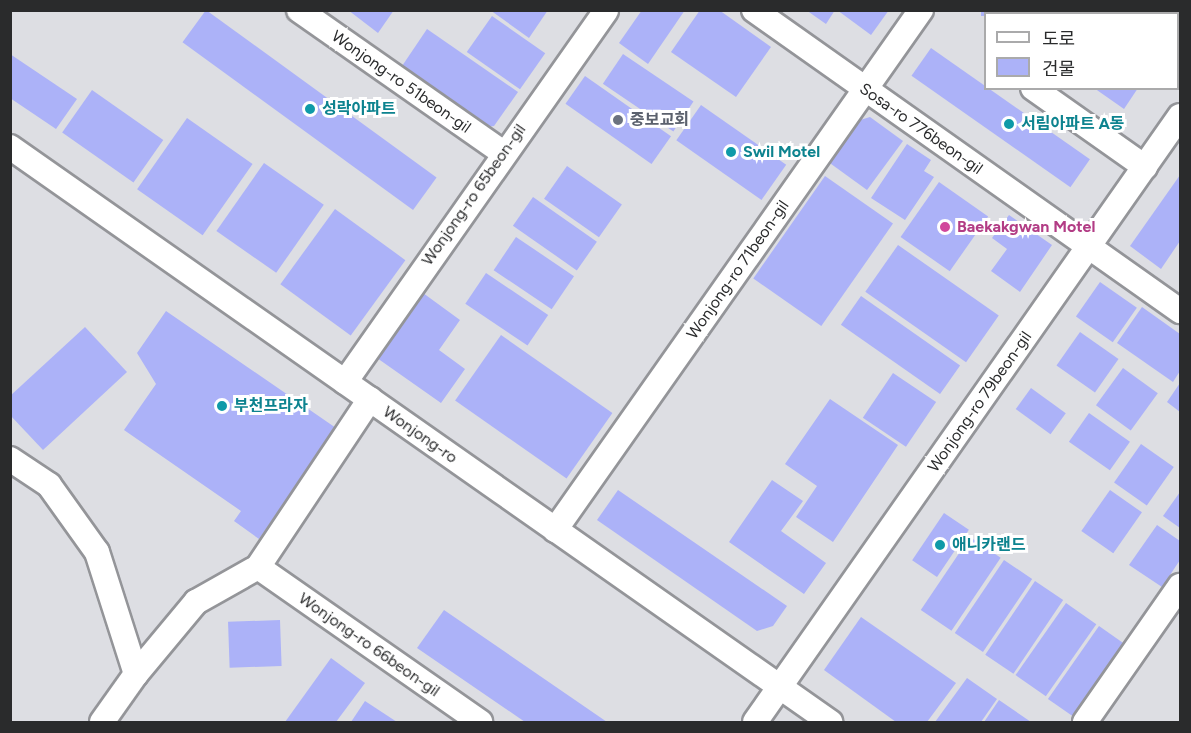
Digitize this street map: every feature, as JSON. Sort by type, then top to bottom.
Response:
[{"type":"street","name":"Wonjong-ro 51beon-gil","points":[[299,10],[503,153]]},
{"type":"street","name":"Wonjong-ro 65beon-gil","points":[[345,382],[503,153],[606,10]]},
{"type":"street","name":"Sosa-ro 776beon-gil","points":[[754,10],[1180,311]]},
{"type":"street","name":"Wonjong-ro 71beon-gil","points":[[555,530],[921,10]]},
{"type":"street","points":[[1036,90],[1144,167]]},
{"type":"street","name":"Wonjong-ro 79beon-gil","points":[[755,723],[1180,116]]},
{"type":"street","name":"Wonjong-ro","points":[[10,147],[830,723]]},
{"type":"street","points":[[102,723],[135,674],[196,602],[258,567],[370,399]]},
{"type":"street","points":[[10,459],[49,485],[97,552],[135,674]]},
{"type":"street","name":"Wonjong-ro 66beon-gil","points":[[258,567],[473,721]]},
{"type":"street","points":[[1085,723],[1180,586]]},
{"type":"building","name":"성락아파트","points":[[206,10],[437,178],[413,210],[182,42]]},
{"type":"building","points":[[348,10],[394,10],[378,33]]},
{"type":"building","points":[[490,10],[548,10],[529,38]]},
{"type":"building","points":[[642,10],[685,10],[648,64],[619,43]]},
{"type":"building","points":[[700,10],[719,10],[771,47],[736,97],[671,52]]},
{"type":"building","points":[[806,10],[835,10],[826,24]]},
{"type":"building","points":[[837,10],[889,10],[871,35]]},
{"type":"building","points":[[981,10],[1040,10],[1040,12],[984,12],[984,16],[981,16]]},
{"type":"building","points":[[1088,10],[1142,10],[1144,12],[1090,12]]},
{"type":"building","points":[[492,16],[545,53],[520,89],[467,52]]},
{"type":"building","points":[[427,29],[518,92],[494,126],[479,128],[398,72]]},
{"type":"building","points":[[1179,36],[1180,37],[1179,63]]},
{"type":"building","name":"서림아파트 A동","points":[[931,48],[984,85],[984,90],[991,90],[1090,159],[1070,187],[911,76]]},
{"type":"building","points":[[10,54],[77,99],[56,129],[10,98]]},
{"type":"building","points":[[623,54],[693,102],[673,131],[603,84]]},
{"type":"building","name":"중보교회","points":[[585,76],[671,136],[652,164],[565,104]]},
{"type":"building","points":[[92,90],[163,140],[133,182],[62,133]]},
{"type":"building","points":[[1097,90],[1137,90],[1124,109]]},
{"type":"building","name":"Swil Motel","points":[[701,105],[786,165],[762,200],[676,140]]},
{"type":"building","points":[[870,117],[903,141],[867,190],[827,161],[857,121]]},
{"type":"building","points":[[187,118],[253,164],[203,235],[137,189]]},
{"type":"building","points":[[907,144],[931,160],[924,171],[934,177],[905,220],[871,198]]},
{"type":"building","points":[[264,163],[324,205],[276,273],[216,231]]},
{"type":"building","points":[[567,166],[622,204],[599,237],[544,199]]},
{"type":"building","points":[[1180,175],[1180,241],[1161,269],[1130,246]]},
{"type":"building","points":[[825,176],[893,224],[821,326],[753,278]]},
{"type":"building","points":[[939,182],[988,216],[950,271],[901,237]]},
{"type":"building","points":[[533,197],[597,242],[577,270],[513,226]]},
{"type":"building","points":[[335,209],[405,260],[351,335],[280,284]]},
{"type":"building","points":[[1009,215],[1052,245],[1020,292],[991,271],[1007,249],[992,238]]},
{"type":"building","points":[[516,237],[574,276],[552,309],[494,270]]},
{"type":"building","points":[[898,245],[999,316],[966,362],[865,292]]},
{"type":"building","points":[[486,273],[548,315],[527,346],[465,304]]},
{"type":"building","points":[[1100,282],[1137,308],[1113,342],[1076,316]]},
{"type":"building","points":[[423,293],[460,320],[439,350],[465,369],[441,403],[377,358]]},
{"type":"building","points":[[861,296],[960,365],[940,394],[841,325]]},
{"type":"building","points":[[1142,307],[1180,334],[1180,371],[1173,382],[1117,343]]},
{"type":"building","name":"부천프라자","points":[[166,311],[336,428],[259,539],[234,521],[241,511],[124,430],[156,384],[137,353]]},
{"type":"building","points":[[85,327],[127,372],[43,450],[10,415],[10,396]]},
{"type":"building","points":[[1080,332],[1119,359],[1095,393],[1056,366]]},
{"type":"building","points":[[501,335],[612,413],[567,479],[455,401]]},
{"type":"building","points":[[1123,368],[1158,393],[1131,430],[1096,405]]},
{"type":"building","points":[[893,373],[936,402],[906,447],[863,418]]},
{"type":"building","points":[[1180,383],[1180,412],[1167,402]]},
{"type":"building","points":[[1031,388],[1066,413],[1051,434],[1016,409]]},
{"type":"building","points":[[830,399],[898,445],[833,542],[796,517],[817,486],[785,464]]},
{"type":"building","points":[[1089,413],[1130,442],[1110,470],[1069,442]]},
{"type":"building","points":[[1141,444],[1174,467],[1147,505],[1114,483]]},
{"type":"building","points":[[772,480],[803,501],[781,531],[826,563],[804,594],[729,542]]},
{"type":"building","points":[[618,490],[787,606],[773,626],[757,631],[597,520]]},
{"type":"building","points":[[1110,490],[1142,512],[1113,553],[1081,531]]},
{"type":"building","points":[[1180,492],[1180,528],[1163,516]]},
{"type":"building","name":"애니카랜드","points":[[944,513],[969,530],[937,577],[912,560]]},
{"type":"building","points":[[1157,525],[1180,541],[1180,560],[1162,587],[1129,565]]},
{"type":"building","points":[[970,537],[1001,558],[951,631],[921,610]]},
{"type":"building","points":[[1004,560],[1032,579],[983,652],[955,633]]},
{"type":"building","points":[[1035,581],[1063,600],[1013,674],[985,655]]},
{"type":"building","points":[[1066,603],[1096,624],[1046,696],[1016,675]]},
{"type":"building","points":[[444,610],[607,722],[525,722],[417,648]]},
{"type":"building","points":[[861,617],[956,683],[927,722],[896,722],[824,670]]},
{"type":"building","points":[[280,620],[282,666],[230,668],[228,622]]},
{"type":"building","points":[[1099,626],[1126,645],[1075,718],[1048,699]]},
{"type":"building","points":[[331,658],[365,683],[336,722],[285,722]]},
{"type":"building","points":[[967,678],[997,699],[981,722],[935,722]]},
{"type":"building","points":[[999,700],[1031,722],[984,722]]},
{"type":"building","points":[[365,701],[397,722],[351,722]]},
{"type":"place","name":"성락아파트","points":[[310,109]]},
{"type":"place","name":"중보교회","points":[[618,120]]},
{"type":"place","name":"서림아파트 A동","points":[[1009,124]]},
{"type":"place","name":"Swil Motel","points":[[731,152]]},
{"type":"place","name":"Baekakgwan Motel","points":[[945,227]]},
{"type":"place","name":"부천프라자","points":[[222,406]]},
{"type":"place","name":"애니카랜드","points":[[940,545]]}]
